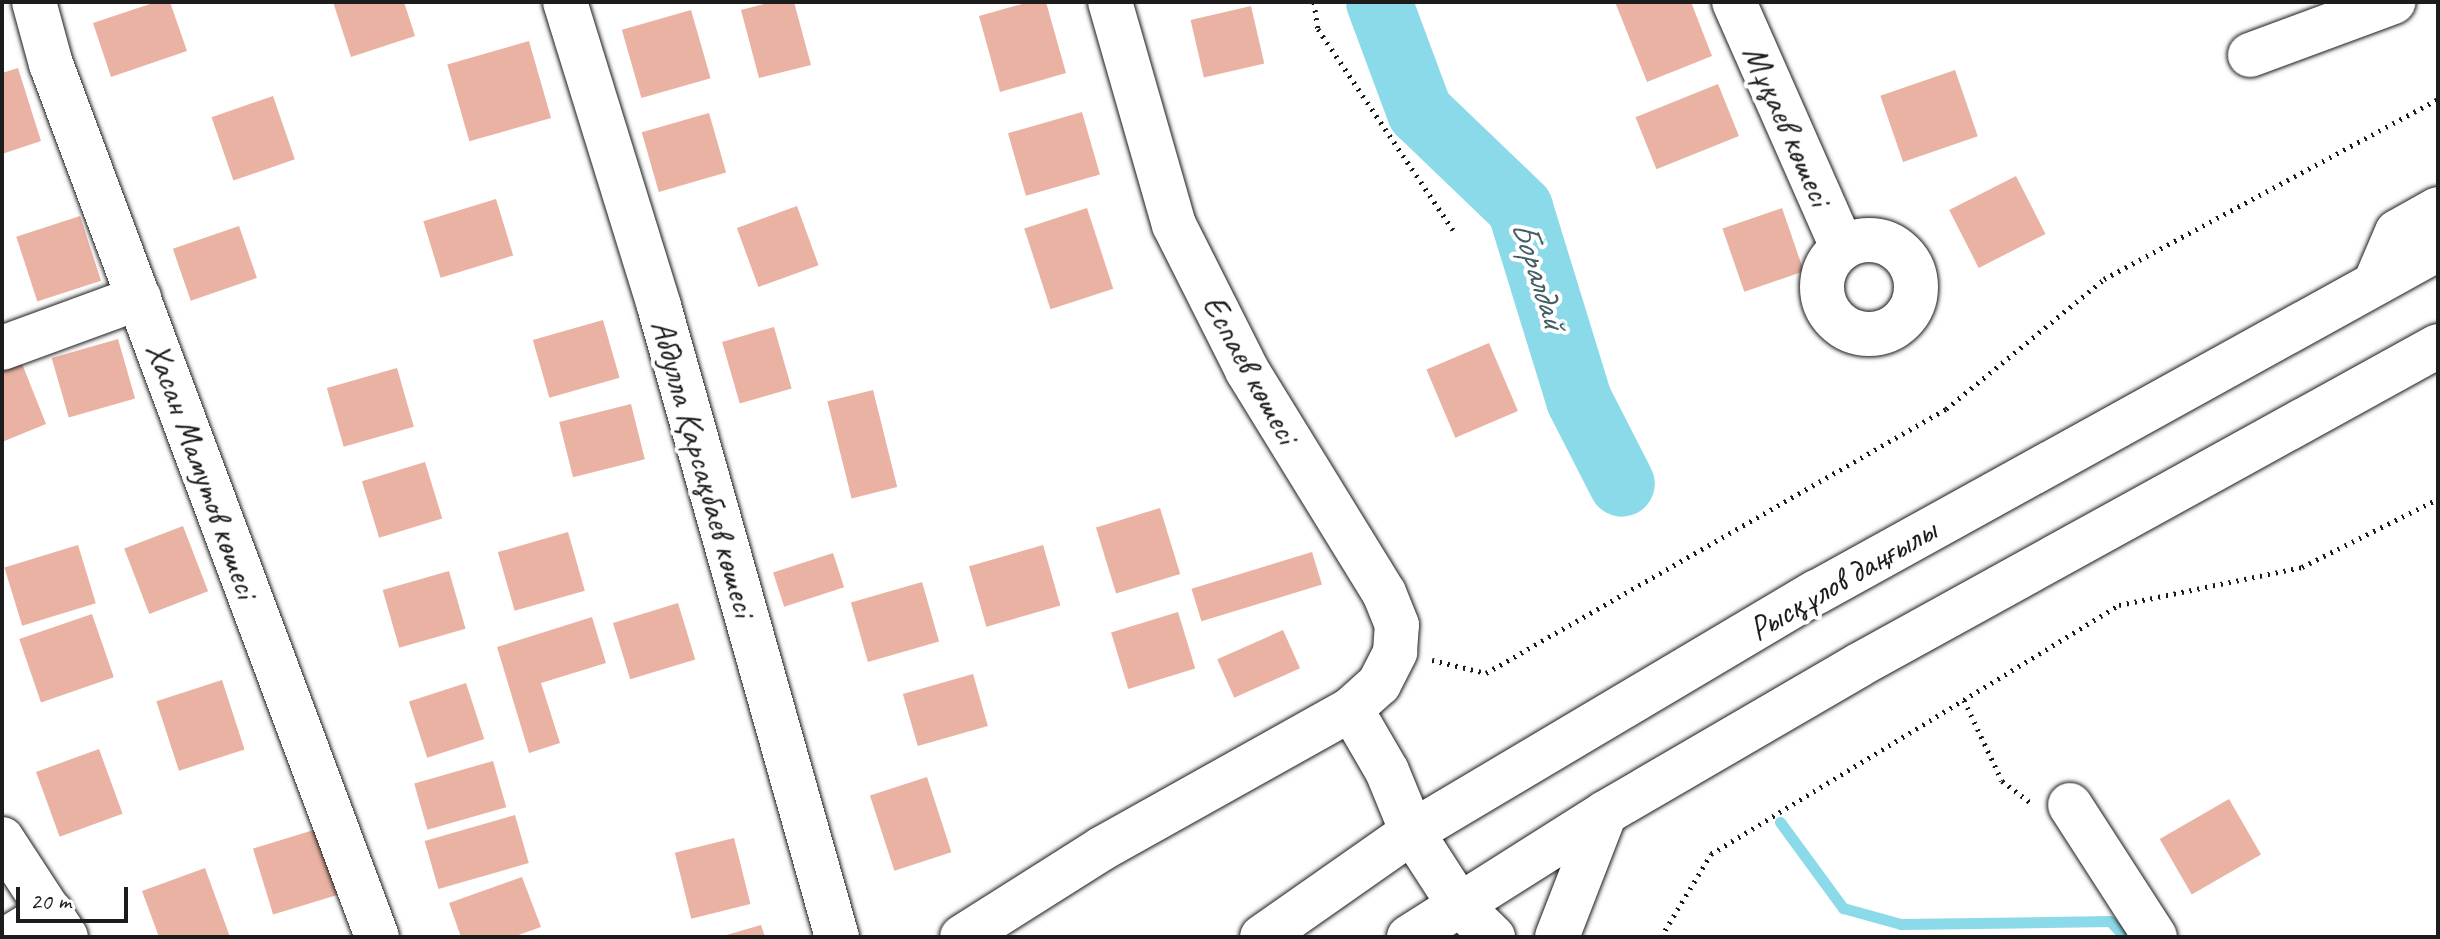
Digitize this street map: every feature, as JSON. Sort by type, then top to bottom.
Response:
[{"type":"street","name":"Хасан Мамутов көшесі","points":[[34,2],[51,64],[377,937]]},
{"type":"street","name":"Абдулла Қарсақбаев көшесі","points":[[565,2],[659,306],[837,937]]},
{"type":"street","name":"Еспаев көшесі","points":[[1110,2],[1174,225],[1247,370],[1384,593],[1397,625],[1395,652]]},
{"type":"street","name":"Мұқаев көшесі","points":[[1734,2],[1842,247]]},
{"type":"street","points":[[2250,55],[2393,2]]},
{"type":"street","points":[[2376,281],[2397,232],[2438,209]]},
{"type":"street","name":"Рысқұлов даңғылы","points":[[1262,937],[1412,832],[1817,592],[2438,249]]},
{"type":"street","points":[[2,348],[139,298]]},
{"type":"street","points":[[1409,937],[1458,903],[1605,813],[1859,665],[2427,356]]},
{"type":"street","points":[[962,937],[1101,849],[1351,709],[1379,684],[1395,652]]},
{"type":"street","points":[[1351,709],[1387,771],[1412,832],[1458,903],[1493,937]]},
{"type":"street","points":[[2070,805],[2155,937]]},
{"type":"street","points":[[1564,922],[1605,813]]},
{"type":"street","points":[[2,839],[59,924],[10,937]]},
{"type":"path","points":[[1314,2],[1318,29],[1456,234]]},
{"type":"path","points":[[1395,652],[1486,673],[1946,409],[2104,279],[2438,99]]},
{"type":"path","points":[[1661,937],[1711,854],[2119,605],[2302,567],[2438,499]]},
{"type":"path","points":[[1964,700],[2002,781],[2027,802],[2070,805]]},
{"type":"building","points":[[156,2],[170,2],[187,51],[111,77],[93,23]]},
{"type":"building","points":[[333,2],[404,2],[415,36],[351,57]]},
{"type":"building","points":[[772,2],[794,2],[811,65],[759,78],[741,10]]},
{"type":"building","points":[[1029,2],[1046,2],[1066,73],[1000,92],[979,16]]},
{"type":"building","points":[[1615,2],[1691,2],[1712,56],[1647,82]]},
{"type":"building","points":[[1251,6],[1264,63],[1204,77],[1191,20]]},
{"type":"building","points":[[691,10],[711,78],[641,98],[622,30]]},
{"type":"building","points":[[529,41],[551,118],[469,141],[447,64]]},
{"type":"building","points":[[18,68],[41,141],[2,154],[2,73]]},
{"type":"building","points":[[1955,70],[1978,136],[1903,162],[1880,96]]},
{"type":"building","points":[[1718,84],[1739,136],[1656,169],[1635,117]]},
{"type":"building","points":[[273,96],[295,159],[233,181],[212,117]]},
{"type":"building","points":[[1082,112],[1100,174],[1026,196],[1008,133]]},
{"type":"building","points":[[709,113],[726,173],[659,192],[642,132]]},
{"type":"building","points":[[2016,176],[2046,234],[1979,268],[1949,210]]},
{"type":"building","points":[[496,199],[513,255],[441,278],[423,221]]},
{"type":"building","points":[[797,206],[819,265],[758,287],[737,228]]},
{"type":"building","points":[[1087,208],[1113,289],[1050,309],[1024,228]]},
{"type":"building","points":[[1782,208],[1804,271],[1744,292],[1722,229]]},
{"type":"building","points":[[80,216],[101,281],[37,301],[16,237]]},
{"type":"building","points":[[239,226],[257,278],[191,301],[173,249]]},
{"type":"building","points":[[603,320],[620,378],[549,398],[533,340]]},
{"type":"building","points":[[774,327],[792,389],[740,403],[722,342]]},
{"type":"building","points":[[118,339],[135,399],[69,418],[52,358]]},
{"type":"building","points":[[1489,343],[1518,411],[1455,438],[1426,370]]},
{"type":"building","points":[[21,361],[46,424],[2,442],[2,369]]},
{"type":"building","points":[[397,368],[414,427],[344,447],[327,388]]},
{"type":"building","points":[[873,390],[897,487],[852,498],[827,401]]},
{"type":"building","points":[[631,404],[645,459],[573,477],[559,422]]},
{"type":"building","points":[[425,462],[442,518],[379,538],[362,481]]},
{"type":"building","points":[[1160,508],[1180,574],[1116,594],[1096,528]]},
{"type":"building","points":[[183,526],[208,591],[149,614],[124,549]]},
{"type":"building","points":[[568,532],[585,591],[515,611],[498,552]]},
{"type":"building","points":[[78,545],[96,603],[22,626],[4,568]]},
{"type":"building","points":[[1043,545],[1060,606],[986,627],[969,566]]},
{"type":"building","points":[[1312,552],[1322,585],[1201,621],[1192,589]]},
{"type":"building","points":[[833,553],[844,587],[784,607],[773,572]]},
{"type":"building","points":[[449,571],[466,629],[399,648],[383,590]]},
{"type":"building","points":[[922,582],[939,642],[868,662],[851,602]]},
{"type":"building","points":[[678,603],[695,659],[630,679],[613,623]]},
{"type":"building","points":[[1178,612],[1195,668],[1128,689],[1111,632]]},
{"type":"building","points":[[92,614],[114,677],[41,702],[19,639]]},
{"type":"building","points":[[592,617],[606,663],[541,683],[560,743],[529,753],[497,647]]},
{"type":"building","points":[[1283,630],[1300,668],[1234,698],[1217,659]]},
{"type":"building","points":[[973,674],[988,726],[918,746],[903,694]]},
{"type":"building","points":[[222,680],[245,749],[179,771],[156,701]]},
{"type":"building","points":[[466,683],[484,739],[427,758],[409,702]]},
{"type":"building","points":[[99,749],[123,814],[60,837],[36,772]]},
{"type":"building","points":[[493,761],[506,807],[427,830],[414,784]]},
{"type":"building","points":[[927,777],[951,852],[894,871],[870,796]]},
{"type":"building","points":[[2229,799],[2261,854],[2192,894],[2160,839]]},
{"type":"building","points":[[515,815],[529,863],[438,889],[425,841]]},
{"type":"building","points":[[317,829],[337,895],[273,915],[253,849]]},
{"type":"building","points":[[734,838],[750,904],[691,919],[675,853]]},
{"type":"building","points":[[205,868],[230,937],[159,937],[142,891]]},
{"type":"building","points":[[522,877],[541,927],[513,937],[461,937],[449,903]]},
{"type":"building","points":[[761,925],[765,937],[723,937],[723,936]]},
{"type":"waterway","name":"Боралдай","points":[[1379,2],[1420,112],[1520,208],[1579,400],[1622,484]]},
{"type":"waterway","points":[[1780,822],[1843,908],[1901,924],[2110,921],[2125,937]]}]
